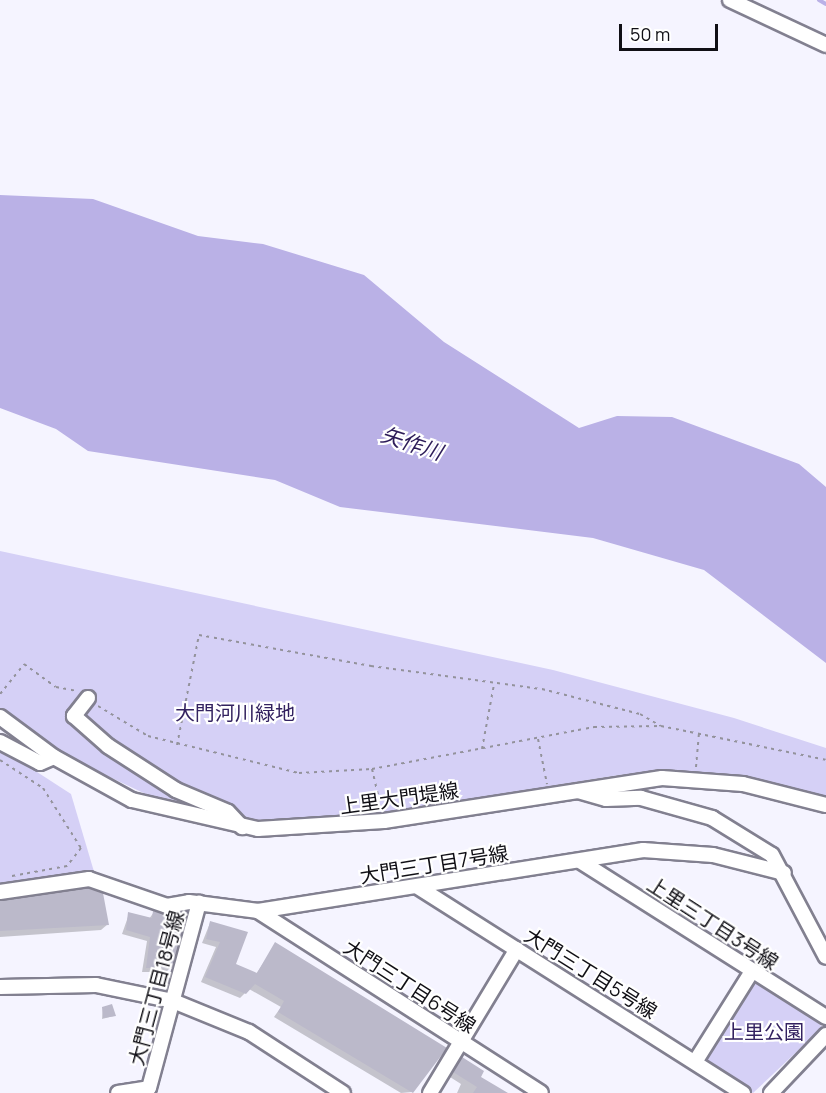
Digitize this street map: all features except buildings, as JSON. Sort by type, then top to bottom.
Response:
[{"type":"street","points":[[730,0],[826,45]]},
{"type":"street","points":[[88,698],[74,716],[108,746],[176,789],[228,812],[242,827]]},
{"type":"street","name":"上里大門堤線","points":[[0,717],[54,757],[132,800],[242,827],[301,831],[384,821],[548,793],[695,779],[743,784],[826,805]]},
{"type":"street","points":[[0,742],[40,763],[54,757]]},
{"type":"street","points":[[577,790],[606,799],[641,798],[712,818],[772,855],[784,873],[826,957]]},
{"type":"street","name":"大門三丁目7号線","points":[[0,892],[89,879],[139,900],[167,906],[199,903],[258,911],[643,850],[713,855],[784,873]]},
{"type":"street","name":"上里三丁目3号線","points":[[580,861],[826,1017]]},
{"type":"street","name":"大門三丁目5号線","points":[[418,886],[743,1093]]},
{"type":"street","name":"大門三丁目18号線","points":[[118,1093],[153,1091],[173,1001],[199,903]]},
{"type":"street","name":"大門三丁目6号線","points":[[258,911],[542,1093]]},
{"type":"street","points":[[430,1093],[517,949]]},
{"type":"street","points":[[694,1062],[752,971]]},
{"type":"street","points":[[0,987],[96,985],[173,1001],[249,1032],[343,1093]]},
{"type":"street","points":[[771,1093],[826,1035]]},
{"type":"path","points":[[177,745],[199,634],[591,700],[662,726],[826,760]]},
{"type":"path","points":[[0,694],[24,664],[56,687],[88,698],[148,736],[177,745],[299,773],[372,769],[594,728],[662,726]]},
{"type":"path","points":[[482,748],[494,683]]},
{"type":"path","points":[[695,779],[699,733]]},
{"type":"path","points":[[538,739],[548,793]]},
{"type":"path","points":[[0,760],[42,788],[81,848],[67,866],[0,878]]},
{"type":"path","points":[[372,769],[384,821]]},
{"type":"green space","name":"大門河川緑地","points":[[0,551],[553,670],[734,718],[826,748],[826,798],[766,782],[690,772],[619,775],[361,817],[292,822],[223,818],[169,805],[63,755],[0,708]]},
{"type":"green space","points":[[0,748],[71,794],[95,875],[0,886]]},
{"type":"green space","name":"上里公園","points":[[756,979],[823,1027],[753,1093],[703,1061]]},
{"type":"water","name":"矢作川","points":[[0,195],[93,199],[198,236],[263,244],[364,275],[444,342],[579,428],[617,416],[672,417],[799,464],[826,487],[826,663],[704,570],[593,538],[340,507],[275,480],[88,451],[56,429],[0,408]]},
{"type":"waterway","points":[[819,0],[826,4]]}]
